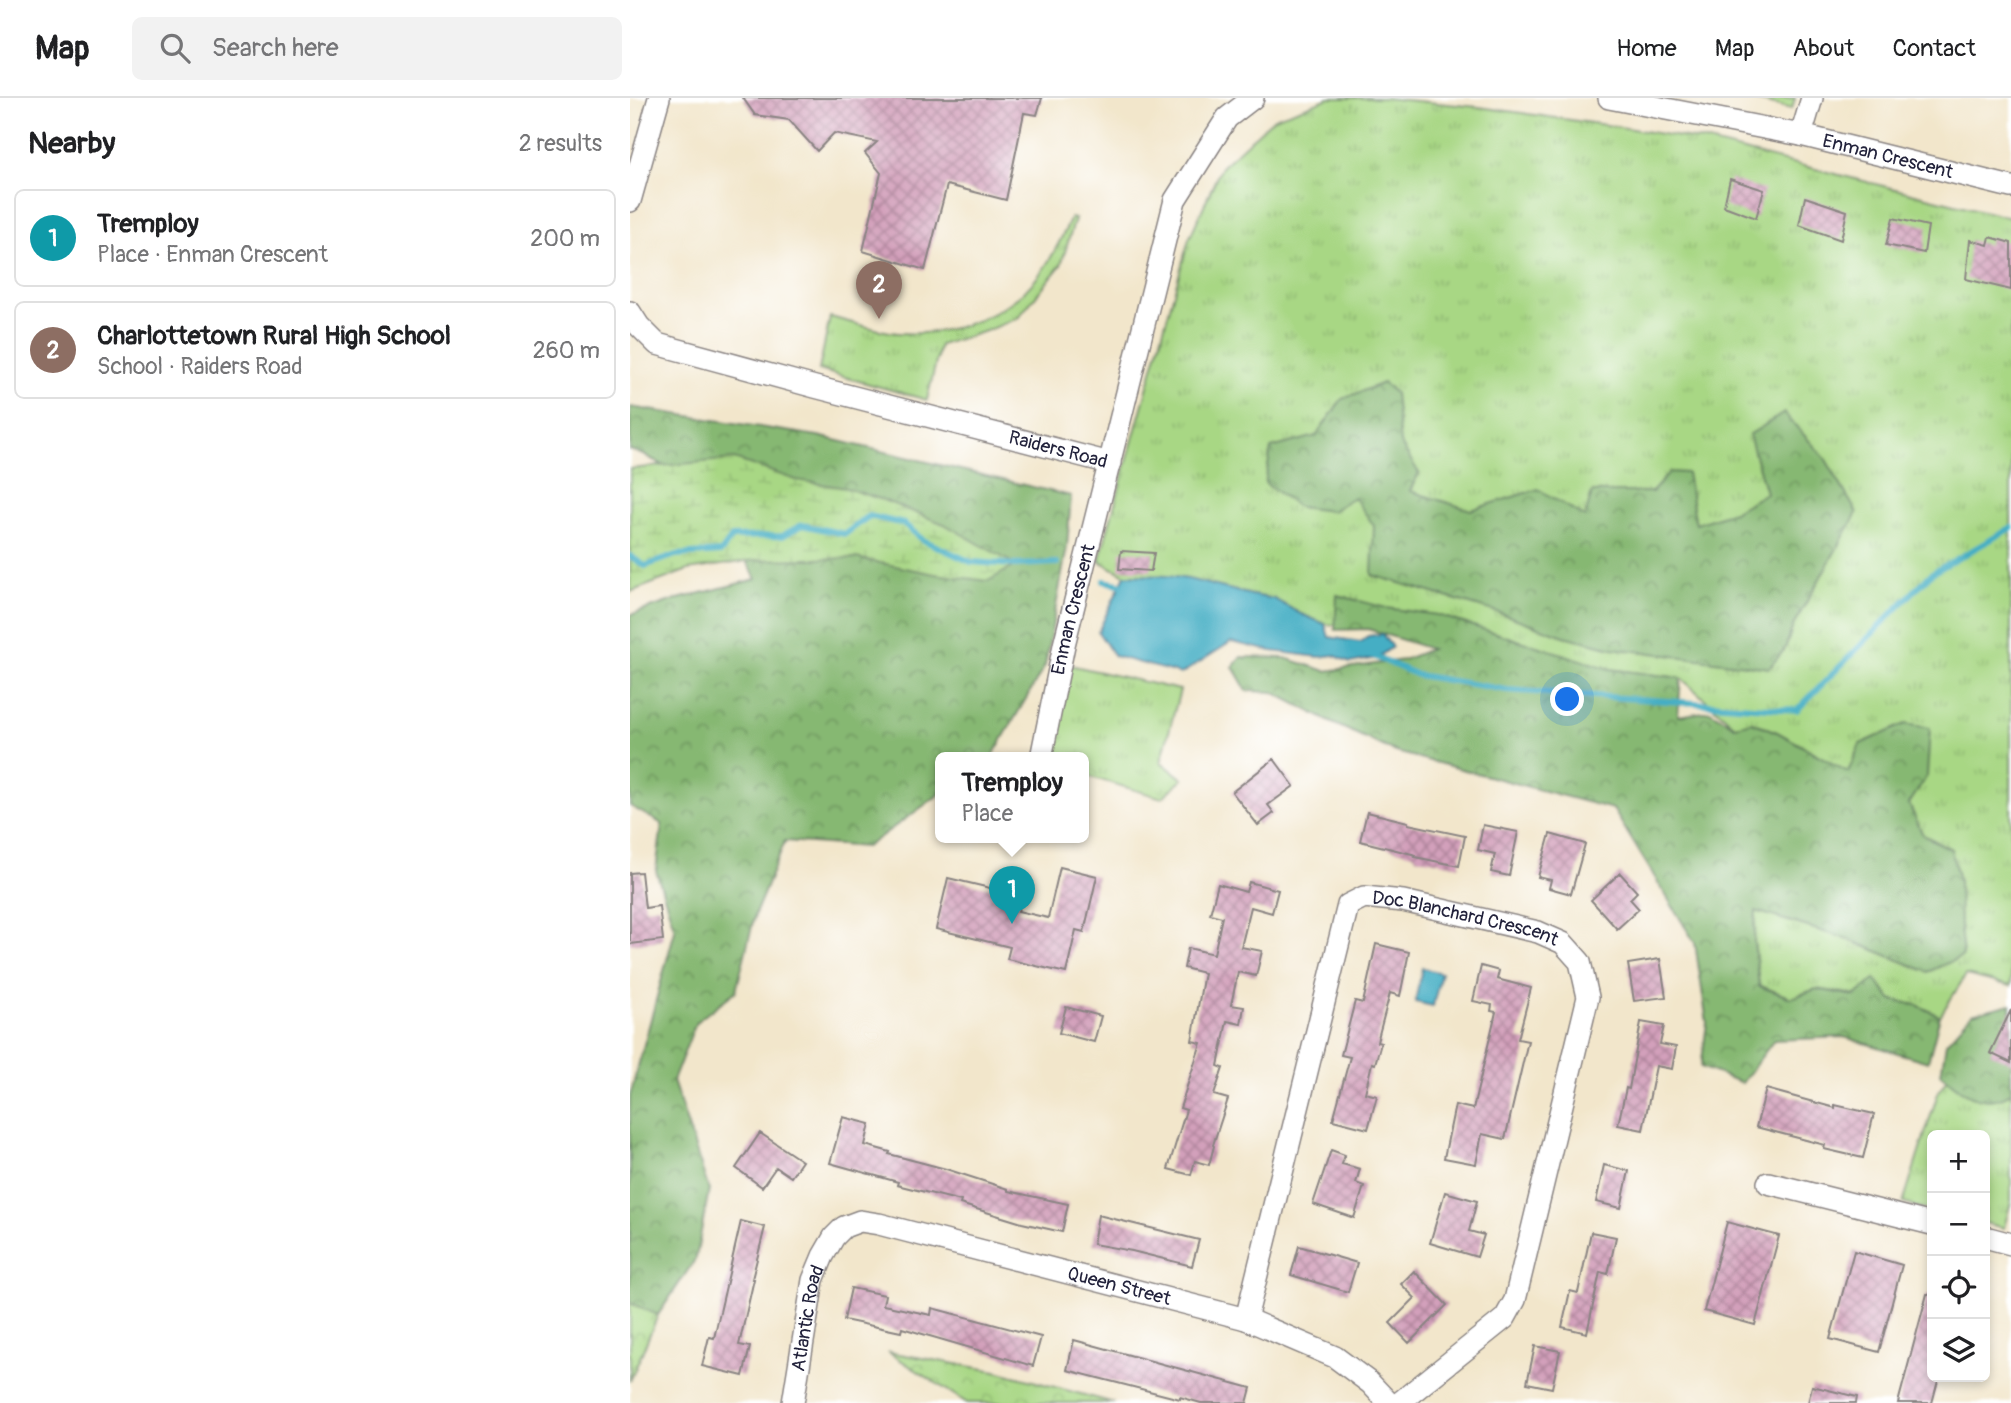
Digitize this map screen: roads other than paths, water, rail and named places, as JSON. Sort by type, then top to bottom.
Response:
[{"type":"street","points":[[630,201],[659,98]]},
{"type":"street","name":"Raiders Road","points":[[630,312],[639,326],[657,344],[1110,463],[1175,200],[1227,118],[1253,98]]},
{"type":"street","points":[[1609,98],[1801,135]]},
{"type":"street","name":"Enman Crescent","points":[[1812,98],[1801,135],[2011,187]]},
{"type":"street","name":"Enman Crescent","points":[[1042,752],[1064,645],[1110,463]]},
{"type":"street","name":"Doc Blanchard Crescent","points":[[1246,1320],[1348,905],[1364,897],[1403,901],[1538,932],[1563,943],[1580,962],[1588,998],[1515,1300],[1505,1318],[1399,1403]]},
{"type":"street","points":[[1768,1183],[1927,1223]]},
{"type":"street","name":"Queen Street","points":[[834,1237],[844,1227],[860,1221],[879,1224],[1246,1320],[1335,1357],[1370,1383],[1389,1403]]},
{"type":"street","name":"Atlantic Road","points":[[793,1403],[813,1280],[834,1237]]},
{"type":"street","points":[[1990,1238],[2011,1244]]},
{"type":"water","points":[[1125,575],[1188,579],[1274,599],[1325,624],[1329,637],[1361,642],[1368,636],[1382,634],[1392,647],[1377,658],[1350,663],[1334,655],[1319,657],[1271,651],[1231,642],[1181,674],[1114,656],[1098,632]]},
{"type":"water","points":[[1422,968],[1441,973],[1433,1006],[1415,1002]]},
{"type":"waterway","points":[[630,556],[645,566],[676,555],[721,552],[732,537],[782,536],[802,525],[845,534],[869,516],[904,524],[923,540],[971,562],[1016,565],[1057,563]]},
{"type":"waterway","points":[[1371,655],[1417,675],[1507,690],[1797,710],[1932,573],[2011,528]]},
{"type":"waterway","points":[[1104,581],[1128,586]]},
{"type":"place","name":"Charlottetown Rural High School","points":[[879,319]]},
{"type":"place","name":"Tremploy","points":[[1012,924]]}]
